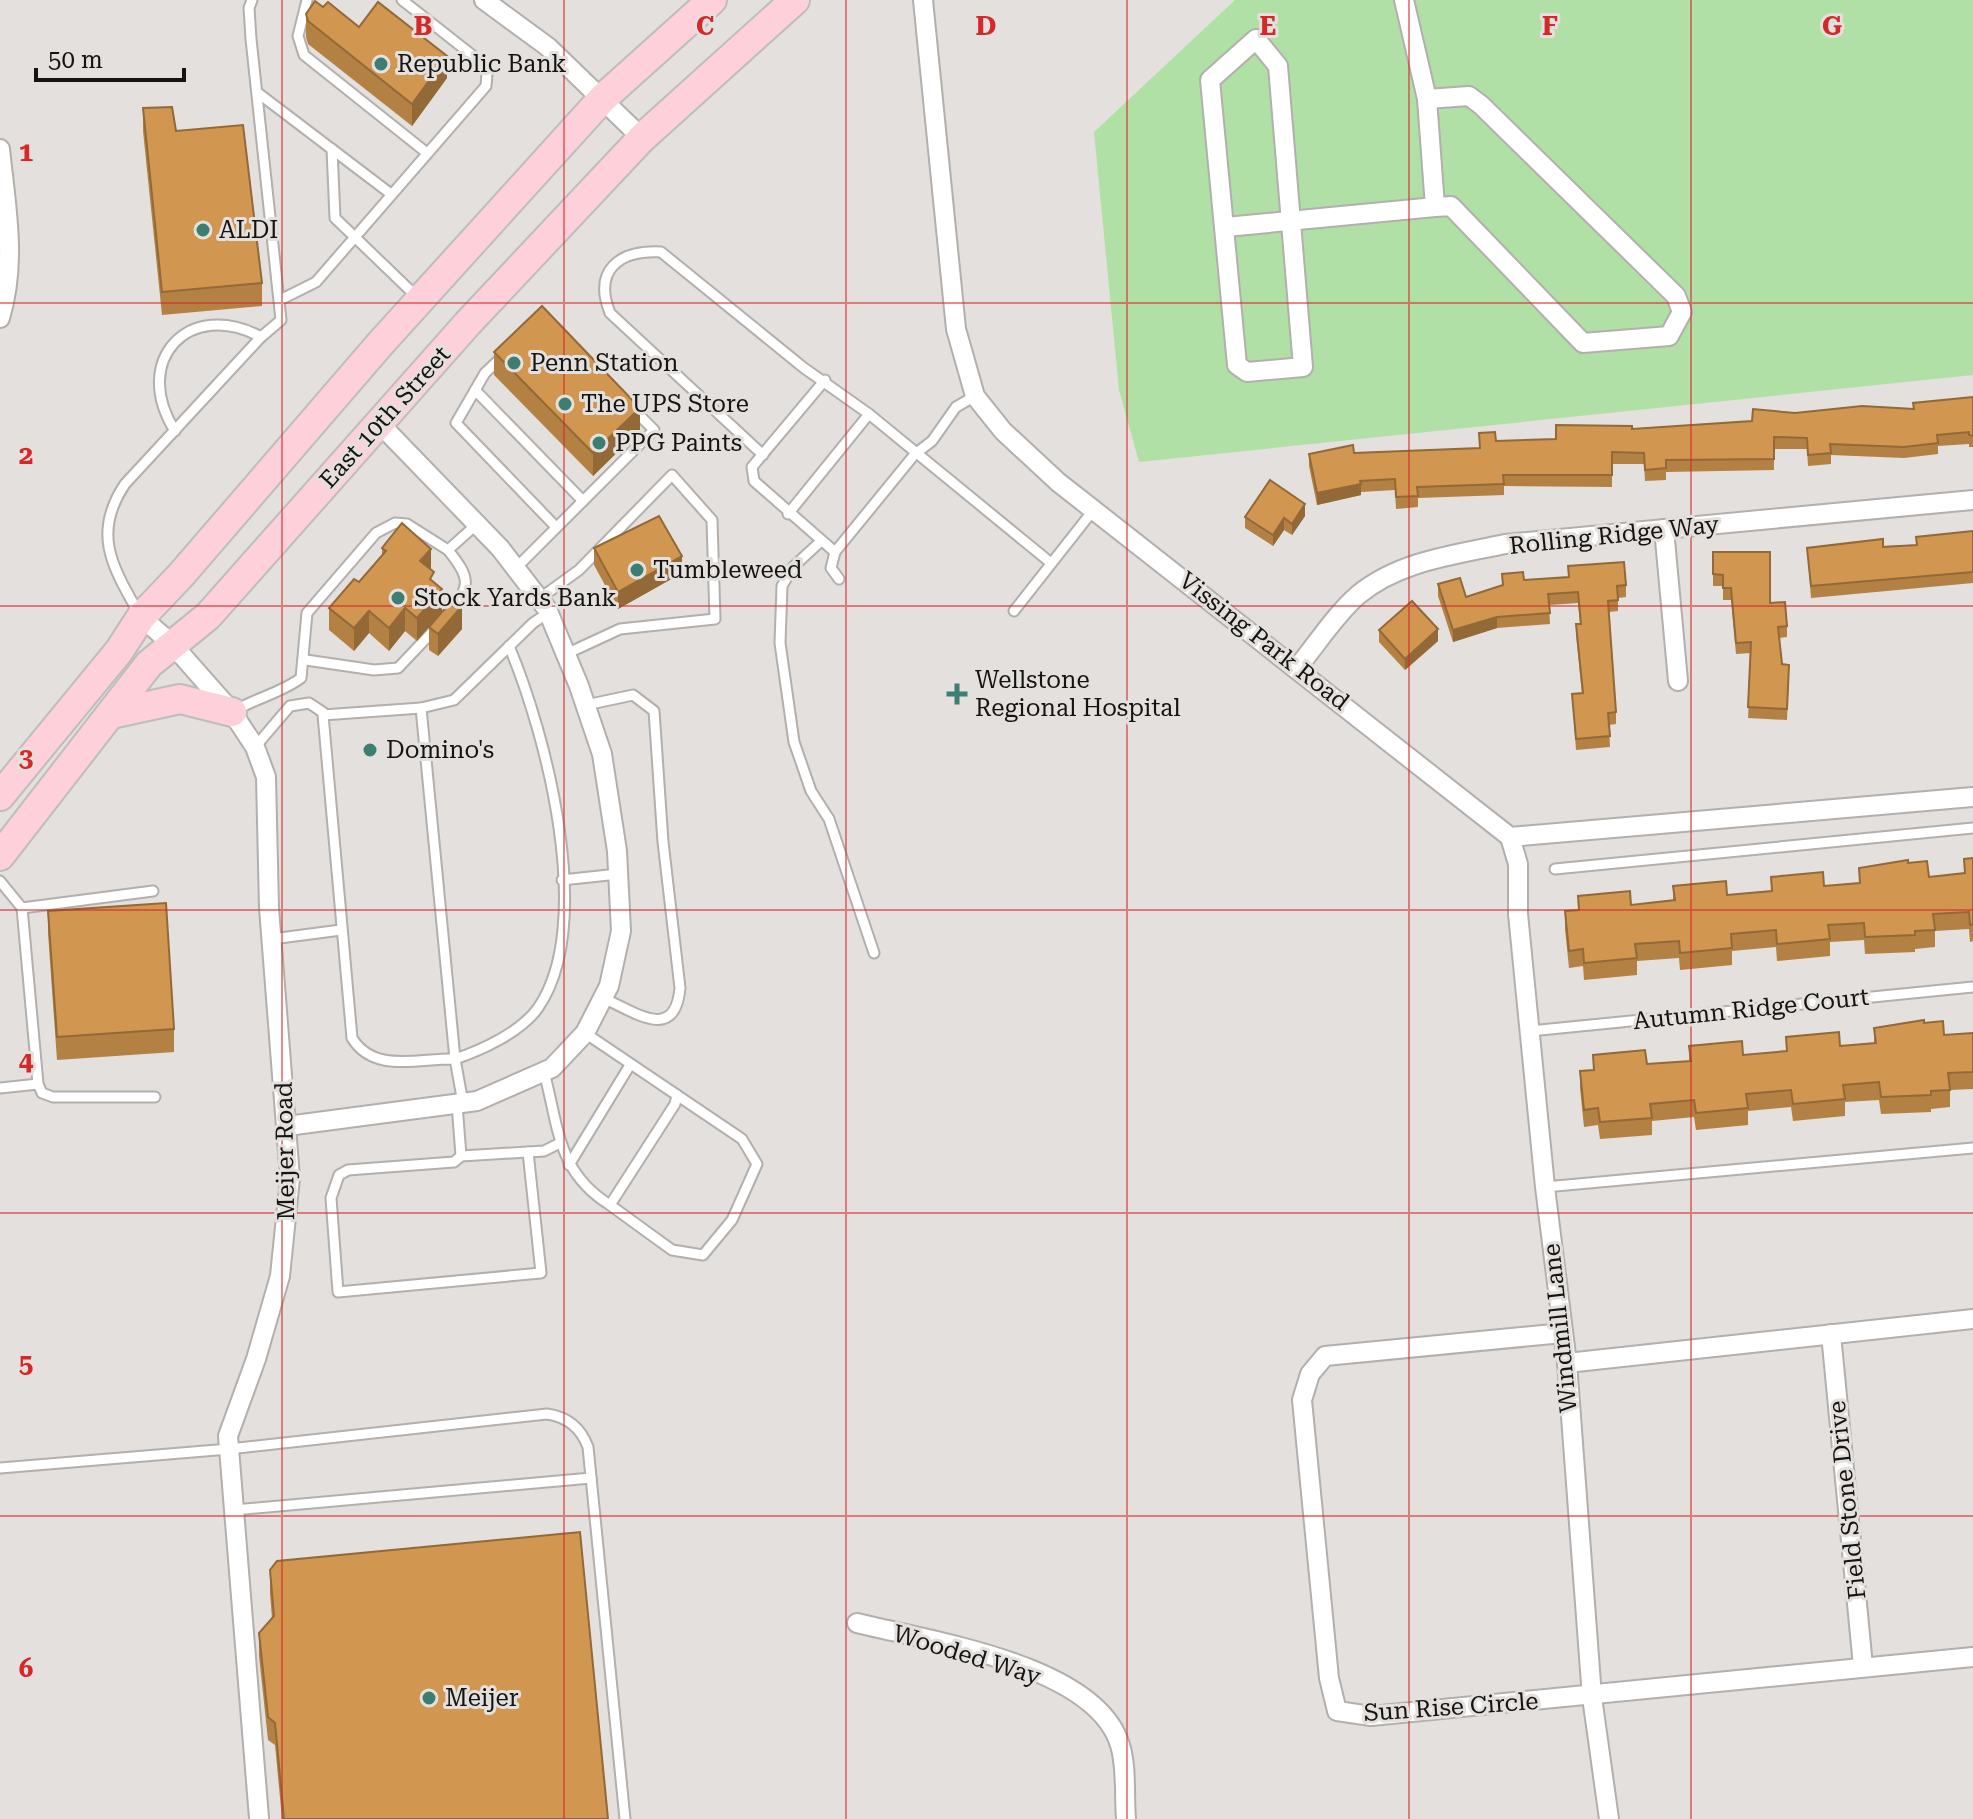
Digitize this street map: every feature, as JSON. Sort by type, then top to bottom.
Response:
[{"type":"main road","points":[[0,796],[119,651],[141,617],[420,301],[602,99],[712,0]]},
{"type":"main road","name":"East 10th Street","points":[[0,856],[149,664],[208,616],[379,423],[642,138],[795,0]]},
{"type":"main road","points":[[111,714],[180,699],[232,712]]},
{"type":"street","points":[[484,0],[548,47],[642,138]]},
{"type":"street","name":"Vissing Park Road","points":[[923,0],[956,329],[975,396],[1003,431],[1058,482],[1095,508],[1510,837]]},
{"type":"street","points":[[1404,0],[1427,99],[1435,207]]},
{"type":"street","points":[[1256,39],[1278,66],[1303,367],[1247,372],[1237,365],[1226,227],[1210,80],[1256,39]]},
{"type":"street","points":[[1226,227],[1451,206],[1583,343],[1669,336],[1682,312],[1676,296],[1481,105],[1469,96],[1427,99]]},
{"type":"street","points":[[0,149],[11,256],[9,288],[0,318]]},
{"type":"street","points":[[287,1126],[460,1103],[509,1090],[544,1072],[585,1033],[603,998],[621,931],[618,874],[602,754],[586,705],[544,606],[477,524],[379,423]]},
{"type":"street","name":"Rolling Ridge Way","points":[[1297,668],[1356,597],[1400,569],[1505,544],[1973,500]]},
{"type":"street","points":[[1664,529],[1678,681]]},
{"type":"street","name":"Meijer Road","points":[[141,617],[172,644],[232,712],[255,747],[266,777],[272,939],[290,1178],[280,1276],[256,1359],[228,1436],[259,1818]]},
{"type":"street","points":[[1510,837],[1973,797]]},
{"type":"street","name":"Windmill Lane","points":[[1510,837],[1518,864],[1518,914],[1545,1187],[1567,1363],[1592,1697],[1609,1819]]},
{"type":"street","points":[[1567,1363],[1973,1319]]},
{"type":"street","name":"Sun Rise Circle","points":[[1563,1333],[1325,1356],[1310,1374],[1302,1400],[1329,1678],[1337,1711],[1371,1716],[1592,1697],[1863,1666],[1973,1657]]},
{"type":"street","name":"Field Stone Drive","points":[[1831,1334],[1863,1666]]},
{"type":"street","name":"Wooded Way","points":[[857,1623],[1013,1663],[1077,1691],[1108,1721],[1121,1746],[1126,1819]]},
{"type":"lane","points":[[141,617],[108,553],[109,516],[125,484],[261,337],[281,320],[249,8],[252,0]]},
{"type":"lane","points":[[307,0],[298,36],[304,55],[427,153]]},
{"type":"lane","points":[[280,300],[316,282],[486,86],[487,73],[463,46],[402,0]]},
{"type":"lane","points":[[258,93],[391,194]]},
{"type":"lane","points":[[332,149],[335,218],[354,240],[420,301]]},
{"type":"lane","points":[[763,455],[610,313],[603,294],[606,275],[619,259],[637,251],[661,252],[804,368],[869,414],[1051,563]]},
{"type":"lane","points":[[175,431],[165,415],[160,390],[161,360],[174,339],[202,328],[239,325],[261,337]]},
{"type":"lane","points":[[508,351],[485,373],[456,423],[556,527]]},
{"type":"lane","points":[[825,380],[752,467],[754,481],[788,514],[835,552]]},
{"type":"lane","points":[[475,390],[583,501]]},
{"type":"lane","points":[[839,579],[831,568],[835,552],[915,454],[932,441],[956,407],[975,396]]},
{"type":"lane","points":[[516,568],[654,430],[620,397]]},
{"type":"lane","points":[[788,514],[869,414]]},
{"type":"lane","points":[[255,747],[282,713],[301,703],[309,703],[324,713],[421,708],[454,700],[672,475],[712,520],[715,619],[620,629],[566,654]]},
{"type":"lane","points":[[1014,611],[1095,508]]},
{"type":"lane","points":[[301,703],[301,678],[306,660],[304,620],[307,613],[376,533],[395,523],[407,524],[448,550],[466,577],[466,593],[398,668],[374,670],[306,660]]},
{"type":"lane","points":[[448,550],[477,524]]},
{"type":"lane","points":[[820,542],[793,567],[782,586],[780,643],[794,742],[811,791],[829,819],[874,953]]},
{"type":"lane","points":[[324,713],[347,1014],[352,1038],[361,1052],[371,1058],[402,1062],[455,1059],[485,1046],[536,1010],[560,957],[562,880],[556,800],[526,687],[509,646]]},
{"type":"lane","points":[[232,712],[260,697],[281,691],[301,678]]},
{"type":"lane","points":[[586,705],[633,695],[654,711],[663,842],[680,988],[678,1008],[668,1018],[654,1021],[603,998]]},
{"type":"lane","points":[[421,708],[460,1103],[461,1156]]},
{"type":"lane","points":[[1555,869],[1973,828]]},
{"type":"lane","points":[[562,880],[618,874]]},
{"type":"lane","points":[[0,881],[22,908],[38,1084],[42,1093],[53,1097],[155,1097]]},
{"type":"lane","points":[[22,908],[153,891]]},
{"type":"lane","points":[[272,939],[341,930]]},
{"type":"lane","name":"Autumn Ridge Court","points":[[1530,1031],[1973,987]]},
{"type":"lane","points":[[544,1072],[560,1143],[581,1184],[672,1250],[703,1255],[732,1220],[757,1164],[752,1151],[742,1139],[585,1033]]},
{"type":"lane","points":[[569,1165],[630,1065]]},
{"type":"lane","points":[[0,1088],[38,1084]]},
{"type":"lane","points":[[610,1205],[675,1104],[677,1095]]},
{"type":"lane","points":[[528,1152],[541,1273],[338,1292],[331,1198],[339,1175],[348,1170],[454,1162],[461,1156],[544,1151],[560,1143]]},
{"type":"lane","points":[[1545,1187],[1973,1148]]},
{"type":"lane","points":[[0,1468],[229,1449],[557,1415],[579,1429],[588,1447],[625,1819]]},
{"type":"lane","points":[[234,1510],[591,1478]]},
{"type":"green space","points":[[1235,0],[1973,0],[1973,375],[1139,462],[1119,390],[1094,132]]},
{"type":"building","points":[[315,1],[323,7],[328,2],[359,27],[378,2],[447,56],[412,104],[308,21],[306,14]]},
{"type":"building","name":"ALDI","points":[[172,107],[176,131],[243,125],[262,283],[162,292],[143,108]]},
{"type":"building","points":[[542,306],[640,408],[593,453],[494,352]]},
{"type":"building","points":[[1973,397],[1973,436],[1969,432],[1937,435],[1938,443],[1904,447],[1830,444],[1831,453],[1808,455],[1807,438],[1774,437],[1774,459],[1666,460],[1666,468],[1645,470],[1644,453],[1612,452],[1612,475],[1503,475],[1504,484],[1417,487],[1418,496],[1396,497],[1395,479],[1360,481],[1361,484],[1317,493],[1309,454],[1353,445],[1354,453],[1480,448],[1479,433],[1495,432],[1496,441],[1556,439],[1556,425],[1632,426],[1632,429],[1752,421],[1753,409],[1795,413],[1862,406],[1914,409],[1913,403]]},
{"type":"building","points":[[1270,480],[1305,504],[1292,524],[1284,518],[1273,535],[1245,517]]},
{"type":"building","points":[[659,516],[682,556],[618,592],[594,548]]},
{"type":"building","points":[[402,523],[431,549],[420,561],[434,572],[430,579],[442,589],[417,618],[405,608],[389,628],[369,611],[354,628],[329,608],[354,579],[359,582],[386,551],[382,548]]},
{"type":"building","points":[[1973,531],[1973,572],[1811,586],[1807,548],[1883,539],[1883,547],[1917,545],[1916,537]]},
{"type":"building","points":[[1713,552],[1770,552],[1770,603],[1785,602],[1787,626],[1778,627],[1782,664],[1789,665],[1787,709],[1748,707],[1751,642],[1736,643],[1731,588],[1723,588],[1723,575],[1713,574]]},
{"type":"building","points":[[1624,562],[1626,585],[1617,586],[1618,600],[1608,601],[1616,712],[1608,713],[1610,736],[1576,739],[1572,694],[1583,693],[1576,624],[1581,624],[1578,592],[1548,594],[1550,613],[1497,617],[1453,630],[1438,584],[1460,578],[1466,597],[1503,585],[1502,574],[1523,572],[1524,580],[1569,577],[1568,566]]},
{"type":"building","points":[[453,599],[462,606],[438,634],[429,627]]},
{"type":"building","points":[[1412,601],[1438,629],[1405,659],[1379,630]]},
{"type":"building","points":[[1973,858],[1973,924],[1970,925],[1969,912],[1933,914],[1935,930],[1915,931],[1915,935],[1865,937],[1864,923],[1828,925],[1830,939],[1777,944],[1776,930],[1731,934],[1732,948],[1680,953],[1679,941],[1635,944],[1637,958],[1584,963],[1583,949],[1569,951],[1565,911],[1579,910],[1578,896],[1630,891],[1631,905],[1675,900],[1673,886],[1726,881],[1727,895],[1772,891],[1771,877],[1823,872],[1824,886],[1860,883],[1859,868],[1908,860],[1908,863],[1927,861],[1929,877],[1965,873],[1964,859]]},
{"type":"building","points":[[166,903],[174,1029],[57,1037],[48,911]]},
{"type":"building","points":[[1924,1020],[1924,1023],[1943,1021],[1944,1035],[1973,1033],[1973,1072],[1948,1073],[1950,1090],[1931,1091],[1931,1095],[1881,1097],[1879,1082],[1843,1085],[1845,1099],[1793,1104],[1791,1090],[1746,1094],[1748,1108],[1696,1113],[1694,1100],[1650,1104],[1652,1118],[1600,1122],[1598,1108],[1584,1110],[1580,1071],[1594,1070],[1593,1055],[1645,1050],[1647,1064],[1691,1061],[1689,1046],[1742,1041],[1743,1055],[1787,1051],[1786,1037],[1839,1032],[1840,1046],[1876,1043],[1874,1028]]},
{"type":"building","name":"Meijer","points":[[580,1532],[608,1819],[284,1819],[275,1723],[268,1717],[259,1633],[274,1616],[270,1570],[277,1561]]},
{"type":"place","name":"Republic Bank","points":[[381,64]]},
{"type":"place","name":"ALDI","points":[[203,230]]},
{"type":"place","name":"Penn Station","points":[[514,363]]},
{"type":"place","name":"The UPS Store","points":[[565,404]]},
{"type":"place","name":"PPG Paints","points":[[599,443]]},
{"type":"place","name":"Tumbleweed","points":[[637,570]]},
{"type":"place","name":"Stock Yards Bank","points":[[398,598]]},
{"type":"place","name":"Wellstone Regional Hospital","points":[[957,694]]},
{"type":"place","name":"Domino's","points":[[370,750]]},
{"type":"place","name":"Meijer","points":[[429,1698]]}]
